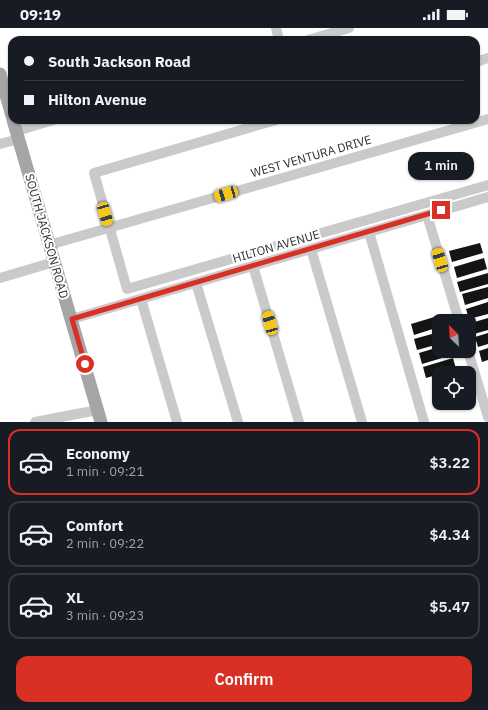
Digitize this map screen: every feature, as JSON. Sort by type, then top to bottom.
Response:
[{"type":"main road","name":"SOUTH JACKSON ROAD","points":[[0,74],[8,99]]},
{"type":"main road","name":"SOUTH JACKSON ROAD","points":[[16,124],[49,245],[100,416]]},
{"type":"street","points":[[322,36],[349,28]]},
{"type":"street","points":[[0,144],[16,124]]},
{"type":"street","points":[[262,124],[94,173],[127,289],[488,185]]},
{"type":"street","name":"WEST VENTURA DRIVE","points":[[49,245],[471,124]]},
{"type":"street","name":"HILTON AVENUE","points":[[72,319],[427,215],[487,200]]},
{"type":"street","points":[[427,215],[457,314]]},
{"type":"street","points":[[369,232],[424,422]]},
{"type":"street","points":[[311,249],[362,422]]},
{"type":"street","points":[[0,278],[54,262]]},
{"type":"street","points":[[253,266],[299,422]]},
{"type":"street","points":[[196,283],[238,422]]},
{"type":"street","points":[[141,299],[177,422]]},
{"type":"street","points":[[470,358],[488,416]]},
{"type":"street","points":[[35,422],[100,416]]},
{"type":"building","points":[[480,243],[483,253],[452,262],[449,251]]},
{"type":"building","points":[[484,258],[487,269],[457,278],[454,267]]},
{"type":"building","points":[[488,273],[488,284],[460,292],[457,282]]},
{"type":"building","points":[[488,287],[488,298],[465,305],[462,294]]},
{"type":"building","points":[[488,302],[488,314],[476,317],[476,314],[468,314],[466,309]]},
{"type":"building","points":[[432,318],[432,329],[414,335],[411,324]]},
{"type":"building","points":[[488,318],[488,330],[476,333],[476,322]]},
{"type":"building","points":[[488,333],[488,344],[478,347],[476,337]]},
{"type":"building","points":[[432,334],[432,346],[417,350],[414,339]]},
{"type":"building","points":[[488,348],[488,360],[482,362],[479,351]]},
{"type":"building","points":[[432,349],[432,358],[442,358],[422,364],[419,353]]},
{"type":"building","points":[[453,358],[455,366],[432,366],[432,376],[426,378],[423,367]]},
{"type":"route","points":[[85,364],[72,319],[441,210]]}]
